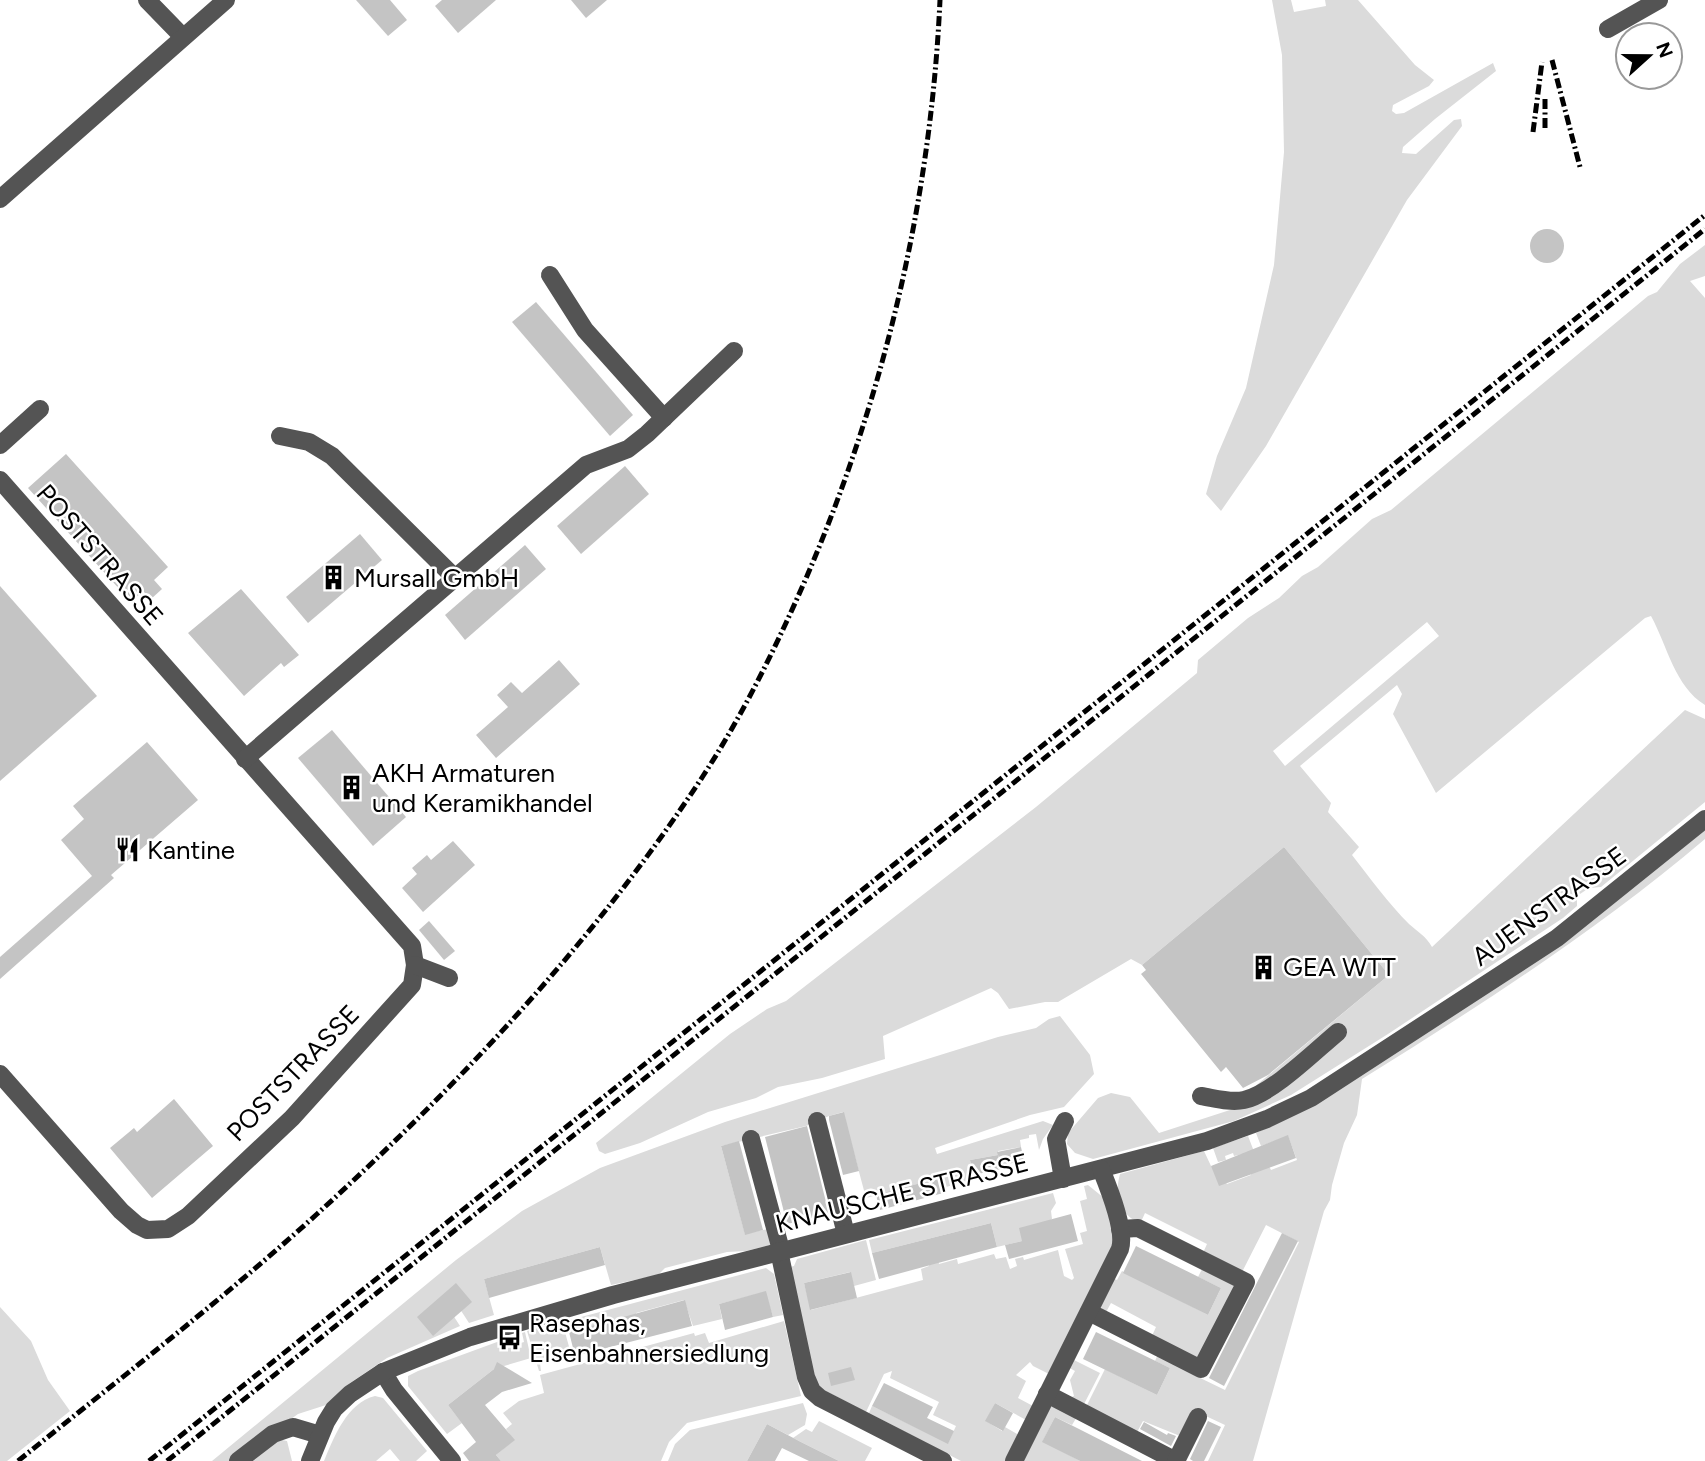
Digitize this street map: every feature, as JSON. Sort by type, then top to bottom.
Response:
[{"type":"street","points":[[147,0],[183,37]]},
{"type":"street","points":[[0,199],[226,0]]},
{"type":"street","points":[[1608,29],[1659,0]]},
{"type":"street","points":[[550,275],[585,330],[664,418]]},
{"type":"street","points":[[245,758],[586,465],[628,449],[647,434],[734,351]]},
{"type":"street","points":[[0,445],[40,409]]},
{"type":"street","points":[[280,436],[309,442],[332,456],[455,578]]},
{"type":"street","name":"POSTSTRASSE","points":[[0,480],[412,946],[415,965],[412,985],[292,1118],[188,1216],[168,1229],[147,1230],[136,1226],[0,1074]]},
{"type":"street","name":"AUENSTRASSE","points":[[1419,1028],[1557,938],[1705,819]]},
{"type":"street","points":[[415,965],[449,978]]},
{"type":"street","name":"KNAUSCHE STRASSE","points":[[310,1461],[326,1422],[340,1403],[383,1372],[492,1329],[780,1251],[1207,1141],[1311,1098],[1419,1028]]},
{"type":"street","points":[[1200,1096],[1227,1100],[1251,1098],[1283,1078],[1338,1032]]},
{"type":"street","points":[[817,1121],[846,1234]]},
{"type":"street","points":[[1063,1179],[1056,1139],[1065,1121]]},
{"type":"street","points":[[751,1139],[780,1251],[806,1377],[812,1391],[820,1398],[943,1461]]},
{"type":"street","points":[[1014,1461],[1120,1249],[1120,1229],[1101,1169]]},
{"type":"street","points":[[1089,1312],[1201,1368],[1246,1282],[1138,1228],[1120,1229]]},
{"type":"street","points":[[383,1372],[394,1390],[452,1461]]},
{"type":"street","points":[[1047,1394],[1176,1461],[1198,1417]]},
{"type":"street","points":[[238,1461],[273,1434],[293,1427],[320,1436]]},
{"type":"shaded area","points":[[1272,0],[1291,0],[1294,12],[1326,6],[1325,0],[1358,0],[1415,65],[1434,80],[1429,86],[1393,105],[1392,111],[1396,114],[1404,113],[1493,63],[1496,71],[1403,147],[1402,153],[1416,154],[1454,120],[1461,119],[1462,126],[1407,200],[1266,446],[1221,511],[1206,494],[1217,456],[1246,388],[1274,265],[1284,152],[1282,55]]},
{"type":"shaded area","points":[[1705,245],[1705,276],[1690,281],[1705,298],[1705,705],[1686,688],[1679,677],[1651,616],[1645,618],[1436,793],[1393,714],[1402,694],[1397,685],[1300,766],[1331,803],[1328,812],[1359,847],[1352,855],[1394,908],[1432,947],[1685,710],[1705,719],[1705,802],[1601,887],[1589,888],[1577,896],[1577,906],[1563,918],[1291,1095],[1234,1121],[1093,1159],[1075,1153],[1067,1144],[1068,1133],[1098,1098],[1111,1093],[1130,1097],[1159,1133],[1230,1110],[1389,975],[1284,847],[1142,965],[1131,959],[1058,1002],[1009,1009],[991,988],[883,1036],[885,1059],[822,1078],[778,1087],[756,1098],[708,1112],[640,1143],[605,1154],[599,1151],[596,1143],[730,1034],[767,1009],[786,1001],[1036,807],[1197,673],[1198,660],[1248,618],[1279,598],[1302,576],[1318,567],[1372,519],[1391,510],[1648,296],[1657,292],[1680,264]],"holes":[[[1427,622],[1439,636],[1285,766],[1273,751]]]},
{"type":"shaded area","points":[[1705,830],[1705,839],[1581,935],[1495,995],[1362,1079],[1357,1115],[1344,1143],[1330,1200],[1324,1211],[1253,1461],[1208,1461],[1225,1425],[1193,1410],[1180,1436],[1143,1421],[1135,1436],[1085,1409],[1105,1369],[1157,1395],[1170,1368],[1155,1361],[1159,1352],[1192,1374],[1225,1390],[1299,1242],[1266,1225],[1241,1274],[1202,1255],[1207,1244],[1145,1213],[1140,1224],[1133,1220],[1123,1209],[1118,1197],[1120,1174],[1204,1151],[1211,1166],[1227,1184],[1251,1175],[1243,1154],[1234,1156],[1233,1153],[1225,1156],[1226,1160],[1218,1162],[1213,1148],[1248,1136],[1260,1167],[1268,1164],[1271,1170],[1297,1160],[1288,1136],[1261,1146],[1256,1133],[1290,1117],[1557,947]]},
{"type":"shaded area","points":[[1060,1016],[1090,1055],[1094,1074],[1064,1107],[1030,1115],[935,1148],[937,1154],[1043,1121],[1053,1125],[1039,1150],[1036,1134],[1029,1135],[1029,1138],[1020,1140],[1021,1147],[970,1160],[973,1175],[971,1180],[946,1187],[943,1177],[866,1198],[843,1112],[806,1126],[721,1146],[745,1234],[768,1229],[774,1244],[746,1251],[727,1252],[665,1268],[658,1275],[611,1285],[600,1247],[484,1279],[494,1315],[469,1323],[458,1306],[451,1312],[460,1326],[387,1358],[350,1383],[326,1405],[298,1414],[232,1461],[212,1461],[456,1260],[522,1211],[600,1168],[725,1122],[998,1037],[1036,1028],[1049,1019]]},
{"type":"shaded area","points":[[1088,1185],[1104,1198],[1117,1239],[1049,1374],[1030,1362],[1016,1375],[1026,1381],[1018,1398],[1033,1406],[1026,1420],[995,1403],[986,1421],[1002,1431],[1005,1427],[1019,1435],[1007,1461],[961,1461],[869,1413],[872,1406],[948,1443],[956,1426],[933,1415],[939,1402],[890,1378],[892,1371],[884,1374],[866,1412],[816,1386],[790,1267],[794,1266],[797,1259],[866,1240],[876,1280],[854,1286],[850,1272],[804,1283],[811,1310],[923,1280],[921,1269],[929,1266],[927,1257],[937,1254],[939,1264],[957,1259],[958,1264],[994,1254],[996,1259],[1006,1257],[1010,1269],[1017,1266],[1015,1259],[1023,1257],[1024,1260],[1058,1250],[1064,1276],[1072,1280],[1074,1278],[1065,1249],[1083,1244],[1080,1233],[1087,1231],[1080,1201],[1087,1199],[1084,1186]]},
{"type":"shaded area","points":[[1053,1193],[1056,1203],[1051,1211],[1052,1219],[1022,1241],[997,1247],[991,1223],[872,1253],[869,1240]]},
{"type":"shaded area","points":[[1204,1265],[1233,1283],[1234,1288],[1198,1362],[1151,1338],[1156,1327],[1111,1303],[1105,1314],[1099,1304],[1112,1278],[1117,1280],[1122,1271],[1208,1315],[1221,1288],[1198,1277]]},
{"type":"shaded area","points":[[766,1268],[774,1274],[783,1315],[773,1317],[765,1292],[719,1304],[722,1319],[693,1326],[684,1300],[636,1313],[637,1321],[615,1320],[569,1332],[566,1321]]},
{"type":"shaded area","points":[[0,1307],[31,1341],[48,1380],[70,1411],[7,1461],[0,1461]]},
{"type":"shaded area","points":[[562,1321],[571,1354],[540,1363],[539,1371],[527,1331]]},
{"type":"shaded area","points":[[784,1321],[801,1396],[687,1423],[669,1442],[661,1461],[501,1461],[496,1455],[514,1440],[506,1429],[512,1424],[503,1413],[519,1401],[544,1393],[540,1375],[694,1333],[695,1336],[705,1333],[709,1343]]},
{"type":"shaded area","points":[[525,1332],[531,1358],[494,1369],[448,1405],[462,1423],[447,1434],[408,1386],[408,1376],[418,1371],[511,1337],[514,1345],[524,1342],[522,1333]]},
{"type":"shaded area","points":[[1072,1359],[1100,1373],[1082,1408],[1066,1399],[1074,1396],[1070,1380],[1075,1371],[1068,1367]]},
{"type":"shaded area","points":[[375,1396],[383,1398],[427,1451],[416,1461],[400,1461],[390,1449],[376,1461],[324,1461],[349,1413],[365,1400]]},
{"type":"shaded area","points":[[803,1403],[807,1414],[805,1425],[788,1435],[767,1424],[747,1461],[668,1461],[675,1444],[690,1430]]},
{"type":"shaded area","points":[[1055,1405],[1078,1415],[1072,1425],[1055,1417],[1043,1441],[1080,1461],[1021,1461],[1049,1408]]},
{"type":"shaded area","points":[[819,1421],[872,1448],[865,1461],[839,1461],[793,1438],[806,1429],[812,1432]]},
{"type":"shaded area","points":[[277,1439],[287,1441],[292,1461],[248,1461]]},
{"type":"building","points":[[356,0],[390,0],[407,20],[388,36]]},
{"type":"building","points":[[442,0],[496,0],[458,33],[435,6]]},
{"type":"building","points":[[571,0],[607,0],[586,18]]},
{"type":"building","points":[[1547,229],[1559,234],[1564,246],[1559,258],[1547,263],[1535,258],[1530,246],[1535,234]]},
{"type":"building","points":[[536,302],[633,415],[610,436],[512,322]]},
{"type":"building","points":[[66,454],[168,567],[154,580],[162,589],[151,599],[143,591],[131,602],[28,488]]},
{"type":"building","points":[[625,466],[649,494],[581,554],[557,526]]},
{"type":"building","name":"Mursall GmbH","points":[[360,534],[382,560],[308,623],[286,597]]},
{"type":"building","points":[[525,545],[546,569],[465,640],[445,615]]},
{"type":"building","points":[[0,586],[97,696],[0,781]]},
{"type":"building","points":[[241,589],[299,655],[284,667],[281,663],[244,696],[188,633]]},
{"type":"building","points":[[559,660],[580,684],[496,758],[476,735],[508,707],[497,695],[511,682],[522,693]]},
{"type":"building","name":"AKH Armaturen und Keramikhandel","points":[[332,730],[406,817],[373,846],[298,758]]},
{"type":"building","points":[[147,742],[198,800],[111,875],[114,878],[0,979],[0,957],[92,876],[61,840],[84,819],[73,806]]},
{"type":"building","points":[[453,841],[475,865],[423,912],[402,888],[417,874],[412,868],[427,855],[431,860]]},
{"type":"building","name":"GEA WTT","points":[[1284,847],[1389,975],[1268,1075],[1243,1088],[1226,1067],[1221,1072],[1141,974],[1146,970],[1142,965]]},
{"type":"building","points":[[429,921],[455,951],[444,960],[419,930]]},
{"type":"building","points":[[174,1099],[213,1146],[152,1198],[110,1148],[134,1128],[137,1132]]},
{"type":"building","points":[[844,1112],[859,1171],[843,1175],[829,1116]]},
{"type":"building","points":[[807,1126],[829,1214],[787,1224],[765,1137]]},
{"type":"building","points":[[1288,1135],[1296,1158],[1219,1186],[1211,1166]]},
{"type":"building","points":[[739,1141],[763,1230],[745,1235],[721,1146]]},
{"type":"building","points":[[1021,1147],[1024,1161],[1001,1165],[997,1152]]},
{"type":"building","points":[[998,1155],[1001,1169],[973,1175],[970,1160]]},
{"type":"building","points":[[943,1177],[947,1192],[880,1210],[876,1195]]},
{"type":"building","points":[[1071,1214],[1078,1241],[1009,1259],[1005,1245],[1022,1241],[1019,1228]]},
{"type":"building","points":[[991,1223],[997,1247],[879,1279],[872,1253]]},
{"type":"building","points":[[1282,1233],[1298,1241],[1224,1386],[1209,1378]]},
{"type":"building","points":[[1136,1246],[1221,1288],[1208,1315],[1123,1273]]},
{"type":"building","points":[[600,1247],[605,1265],[489,1298],[484,1279]]},
{"type":"building","points":[[851,1272],[857,1298],[810,1310],[804,1283]]},
{"type":"building","points":[[456,1283],[472,1302],[433,1336],[417,1317]]},
{"type":"building","points":[[766,1291],[773,1317],[725,1330],[719,1304]]},
{"type":"building","points":[[685,1300],[692,1326],[575,1356],[569,1332]]},
{"type":"building","points":[[1096,1332],[1170,1368],[1157,1395],[1083,1359]]},
{"type":"building","points":[[497,1362],[532,1383],[502,1392],[485,1405],[515,1440],[496,1455],[501,1461],[469,1461],[463,1453],[476,1442],[448,1405],[494,1369]]},
{"type":"building","points":[[851,1367],[855,1380],[831,1386],[828,1373]]},
{"type":"building","points":[[884,1383],[933,1407],[927,1418],[954,1431],[948,1444],[872,1406]]},
{"type":"building","points":[[995,1403],[1013,1413],[1003,1431],[985,1421]]},
{"type":"building","points":[[1055,1417],[1142,1461],[1080,1461],[1042,1442]]},
{"type":"building","points":[[1208,1421],[1221,1427],[1204,1461],[1193,1461],[1190,1459]]},
{"type":"building","points":[[1144,1422],[1167,1435],[1176,1436],[1171,1446],[1140,1429]]},
{"type":"building","points":[[767,1424],[839,1461],[809,1461],[782,1448],[775,1461],[747,1461]]},
{"type":"railway","points":[[18,1461],[244,1278],[317,1214],[423,1114],[524,1007],[572,951],[662,836],[703,776],[746,703],[807,576],[835,507],[881,366],[915,221],[935,74],[940,0]]},
{"type":"railway","points":[[1552,60],[1580,167]]},
{"type":"railway","points":[[1533,132],[1542,62]]},
{"type":"railway","points":[[1545,99],[1545,131]]},
{"type":"railway","points":[[149,1461],[1705,215]]},
{"type":"railway","points":[[167,1461],[1705,229]]},
{"type":"place","name":"Mursall GmbH","points":[[334,578]]},
{"type":"place","name":"AKH Armaturen und Keramikhandel","points":[[352,788]]},
{"type":"place","name":"Kantine","points":[[127,850]]},
{"type":"place","name":"GEA WTT","points":[[1263,967]]},
{"type":"place","name":"Rasephas, Eisenbahnersiedlung","points":[[509,1338]]}]
